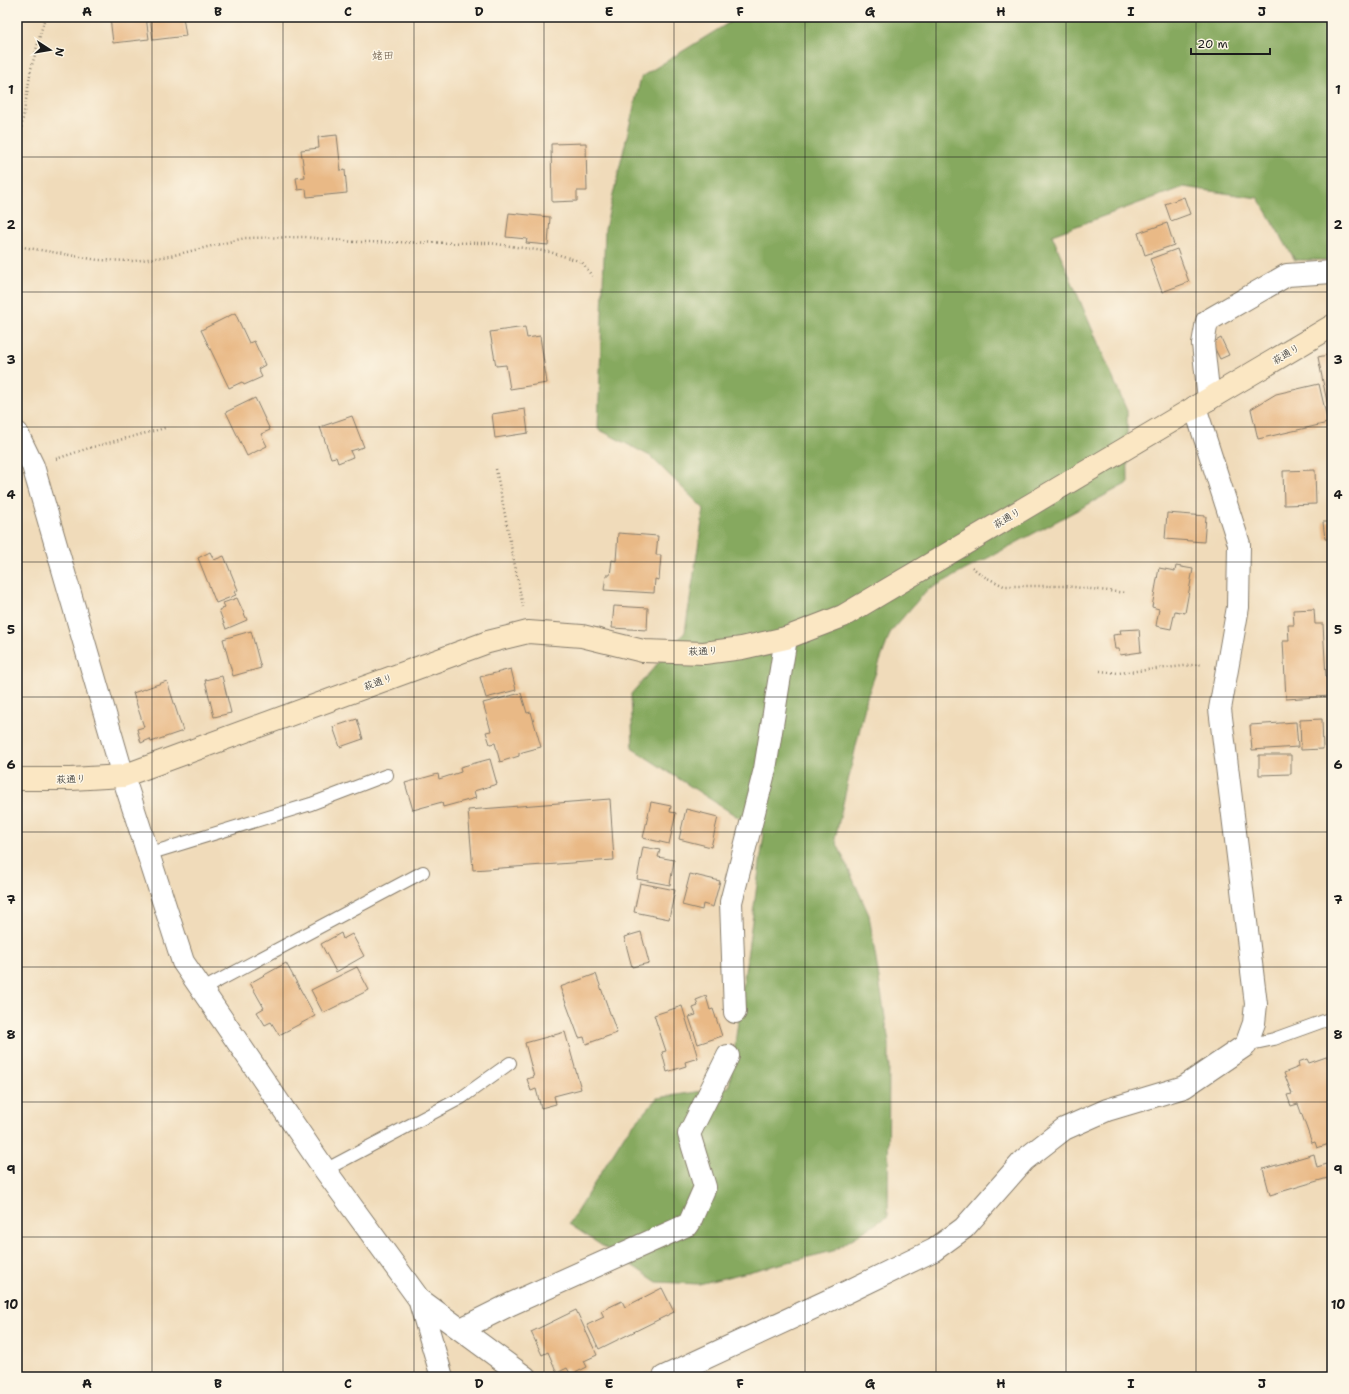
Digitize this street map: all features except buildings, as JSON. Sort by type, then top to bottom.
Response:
[{"type":"street","points":[[664,1377],[934,1250],[964,1228],[1024,1160],[1064,1129],[1107,1110],[1184,1087],[1246,1045],[1254,1023],[1256,1004],[1220,709],[1227,661],[1238,607],[1239,544],[1202,403],[1206,321],[1286,275],[1332,272]]},
{"type":"street","name":"萩通り","points":[[17,779],[71,779],[123,776],[488,642],[528,632],[582,636],[643,651],[704,653],[742,648],[786,638],[844,616],[951,551],[1332,326]]},
{"type":"street","points":[[17,433],[33,466],[123,776],[183,962],[325,1170],[418,1299],[442,1377]]},
{"type":"street","points":[[736,1012],[731,902],[765,769],[786,638]]},
{"type":"street","points":[[461,1329],[511,1304],[690,1224],[705,1187],[689,1134],[728,1056]]},
{"type":"street","points":[[418,1299],[525,1377]]},
{"type":"lane","points":[[148,854],[311,804],[387,775]]},
{"type":"lane","points":[[201,990],[423,872]]},
{"type":"lane","points":[[1246,1045],[1274,1039],[1332,1018]]},
{"type":"lane","points":[[325,1170],[461,1098],[510,1063]]},
{"type":"path","points":[[17,155],[31,69],[45,17]]},
{"type":"path","points":[[17,246],[98,260],[134,261],[170,256],[245,238],[305,237],[355,242],[490,243],[550,252],[582,262],[594,279]]},
{"type":"path","points":[[33,466],[88,448],[165,428]]},
{"type":"path","points":[[496,469],[528,632]]},
{"type":"path","points":[[951,551],[983,576],[1004,586],[1065,586],[1126,592]]},
{"type":"path","points":[[1100,671],[1118,672],[1227,661]]},
{"type":"green space","points":[[738,17],[1332,17],[1332,260],[1295,260],[1258,198],[1183,187],[1052,235],[1127,411],[1128,483],[926,591],[891,631],[867,697],[835,839],[869,915],[889,1043],[888,1216],[833,1251],[699,1284],[657,1282],[569,1224],[625,1134],[657,1098],[729,1087],[764,834],[633,749],[631,694],[685,632],[704,509],[650,456],[598,429],[605,229],[641,77]]},
{"type":"district","name":"姥田","points":[[383,55]]}]
